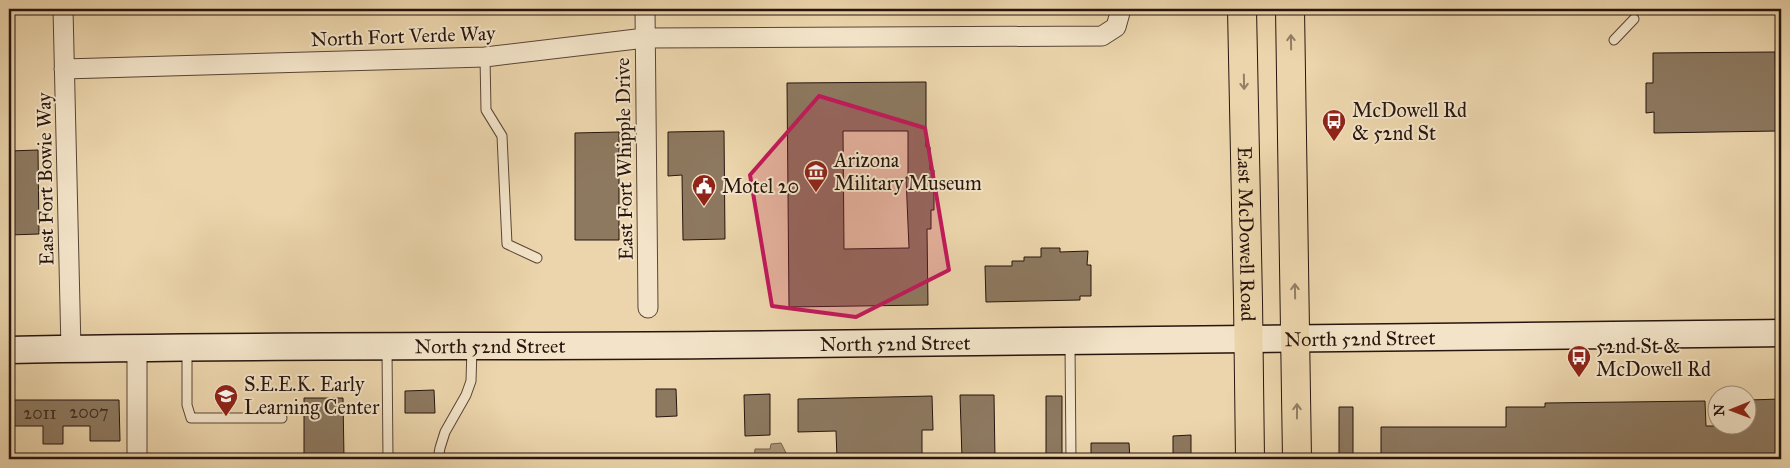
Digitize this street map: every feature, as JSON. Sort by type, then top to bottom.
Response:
[{"type":"main road","name":"East McDowell Road","points":[[1242,9],[1250,459]]},
{"type":"main road","points":[[1290,9],[1297,459]]},
{"type":"main road","name":"North 52nd Street","points":[[9,350],[137,347],[1296,340],[1781,333]]},
{"type":"street","name":"East Fort Bowie Way","points":[[63,9],[71,349]]},
{"type":"street","name":"East Fort Whipple Drive","points":[[645,9],[648,308]]},
{"type":"street","name":"North Fort Verde Way","points":[[64,69],[485,57],[645,38],[953,35],[1102,36],[1116,27],[1121,9]]},
{"type":"street","points":[[137,347],[137,459]]},
{"type":"lane","points":[[1614,40],[1634,19]]},
{"type":"lane","points":[[485,57],[486,110],[502,136],[507,244],[537,258]]},
{"type":"lane","points":[[1070,341],[1071,459]]},
{"type":"lane","points":[[387,346],[388,459]]},
{"type":"lane","points":[[438,459],[445,432],[466,395],[471,381],[472,346]]},
{"type":"lane","points":[[186,347],[188,405],[191,418],[282,418]]},
{"type":"highlighted area","points":[[819,96],[925,128],[949,270],[856,317],[772,306],[750,175]]},
{"type":"shaded area","points":[[781,443],[787,455],[782,459],[754,459],[755,449],[770,449],[771,444]]},
{"type":"building","points":[[1775,52],[1777,131],[1654,133],[1654,112],[1646,113],[1646,83],[1653,83],[1653,53]]},
{"type":"building","name":"Arizona Military Museum","points":[[926,82],[926,147],[930,147],[930,170],[934,170],[934,210],[931,210],[931,229],[927,229],[928,305],[789,307],[787,83]],"holes":[[[843,131],[908,131],[908,177],[906,177],[909,248],[844,249]]]},
{"type":"building","name":"Motel 20","points":[[724,131],[725,239],[683,240],[682,175],[668,176],[668,132]]},
{"type":"building","points":[[619,132],[619,240],[575,240],[575,133]]},
{"type":"building","points":[[38,150],[39,234],[9,235],[9,151]]},
{"type":"building","points":[[1041,248],[1060,248],[1060,252],[1088,251],[1087,265],[1091,265],[1091,296],[1080,296],[1080,300],[986,302],[985,266],[1012,266],[1012,261],[1024,261],[1024,257],[1041,257]]},
{"type":"building","points":[[656,389],[676,389],[677,416],[656,417]]},
{"type":"building","points":[[434,390],[435,413],[405,413],[405,391]]},
{"type":"building","points":[[770,394],[770,435],[745,436],[744,395]]},
{"type":"building","points":[[960,395],[994,395],[995,459],[962,459]]},
{"type":"building","points":[[932,396],[933,430],[922,430],[922,459],[837,459],[836,431],[798,432],[798,399]]},
{"type":"building","points":[[1046,396],[1062,396],[1062,459],[1046,459]]},
{"type":"building","points":[[304,398],[343,398],[344,459],[304,459]]},
{"type":"building","points":[[1781,399],[1781,459],[1506,459],[1506,456],[1381,457],[1381,427],[1506,427],[1506,407],[1545,407],[1545,403],[1705,401],[1708,436],[1758,436],[1758,400]]},
{"type":"building","points":[[9,400],[119,400],[120,441],[90,441],[90,426],[63,426],[63,444],[43,444],[43,426],[9,426]]},
{"type":"building","points":[[1339,407],[1353,407],[1353,459],[1339,459]]},
{"type":"building","points":[[1191,435],[1191,459],[1173,459],[1173,436]]},
{"type":"building","points":[[1091,443],[1129,443],[1130,459],[1091,459]]},
{"type":"place","name":"McDowell Rd & 52nd St","points":[[1334,142]]},
{"type":"place","name":"Arizona Military Museum","points":[[816,193]]},
{"type":"place","name":"Motel 20","points":[[704,207]]},
{"type":"place","name":"52nd St & McDowell Rd","points":[[1579,378]]},
{"type":"place","name":"S.E.E.K. Early Learning Center","points":[[226,417]]}]
